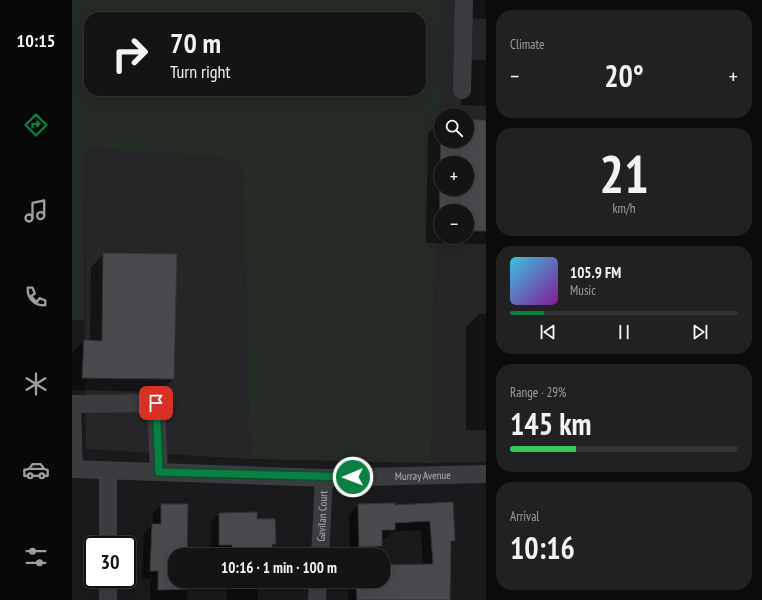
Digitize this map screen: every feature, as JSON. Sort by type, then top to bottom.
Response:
[{"type":"street","points":[[462,90],[464,0]]},
{"type":"street","points":[[72,404],[156,403],[159,472]]},
{"type":"street","points":[[72,408],[73,469]]},
{"type":"street","name":"Murray Avenue","points":[[73,469],[324,478],[486,474]]},
{"type":"street","points":[[108,470],[108,536]]},
{"type":"street","name":"Gavilan Court","points":[[320,548],[324,478]]},
{"type":"street","points":[[108,588],[108,600]]},
{"type":"street","points":[[317,600],[318,588]]},
{"type":"shaded area","points":[[72,0],[443,0],[440,108],[434,108],[434,148],[439,148],[439,156],[434,156],[434,196],[438,196],[438,204],[434,204],[434,244],[437,244],[431,463],[250,459],[241,160],[84,148],[84,320],[72,320]]},
{"type":"shaded area","points":[[443,0],[486,0],[486,462],[431,463],[437,244],[474,244],[474,204],[438,204],[438,196],[474,196],[474,156],[439,156],[439,148],[474,148],[474,108],[440,108]]},
{"type":"shaded area","points":[[84,148],[241,160],[250,459],[86,449]]},
{"type":"building","points":[[474,120],[486,120],[486,231],[474,231],[474,204],[439,204],[440,196],[474,196],[474,156],[440,156],[440,148],[474,148]]},
{"type":"building","points":[[103,253],[177,254],[174,379],[82,378],[84,340],[102,341]]},
{"type":"building","points":[[453,502],[455,541],[451,541],[450,600],[357,600],[356,588],[390,588],[390,565],[433,564],[430,521],[395,523],[395,530],[382,530],[382,546],[359,547],[358,504],[395,503],[395,505]]},
{"type":"building","points":[[161,504],[188,504],[187,548],[168,548],[168,588],[188,589],[158,590],[158,571],[150,571],[152,524],[161,524]]},
{"type":"building","points":[[257,512],[257,519],[275,519],[276,544],[272,544],[272,548],[232,548],[232,545],[219,545],[219,513]]},
{"type":"route","points":[[156,403],[159,472],[324,478],[353,477]]}]
